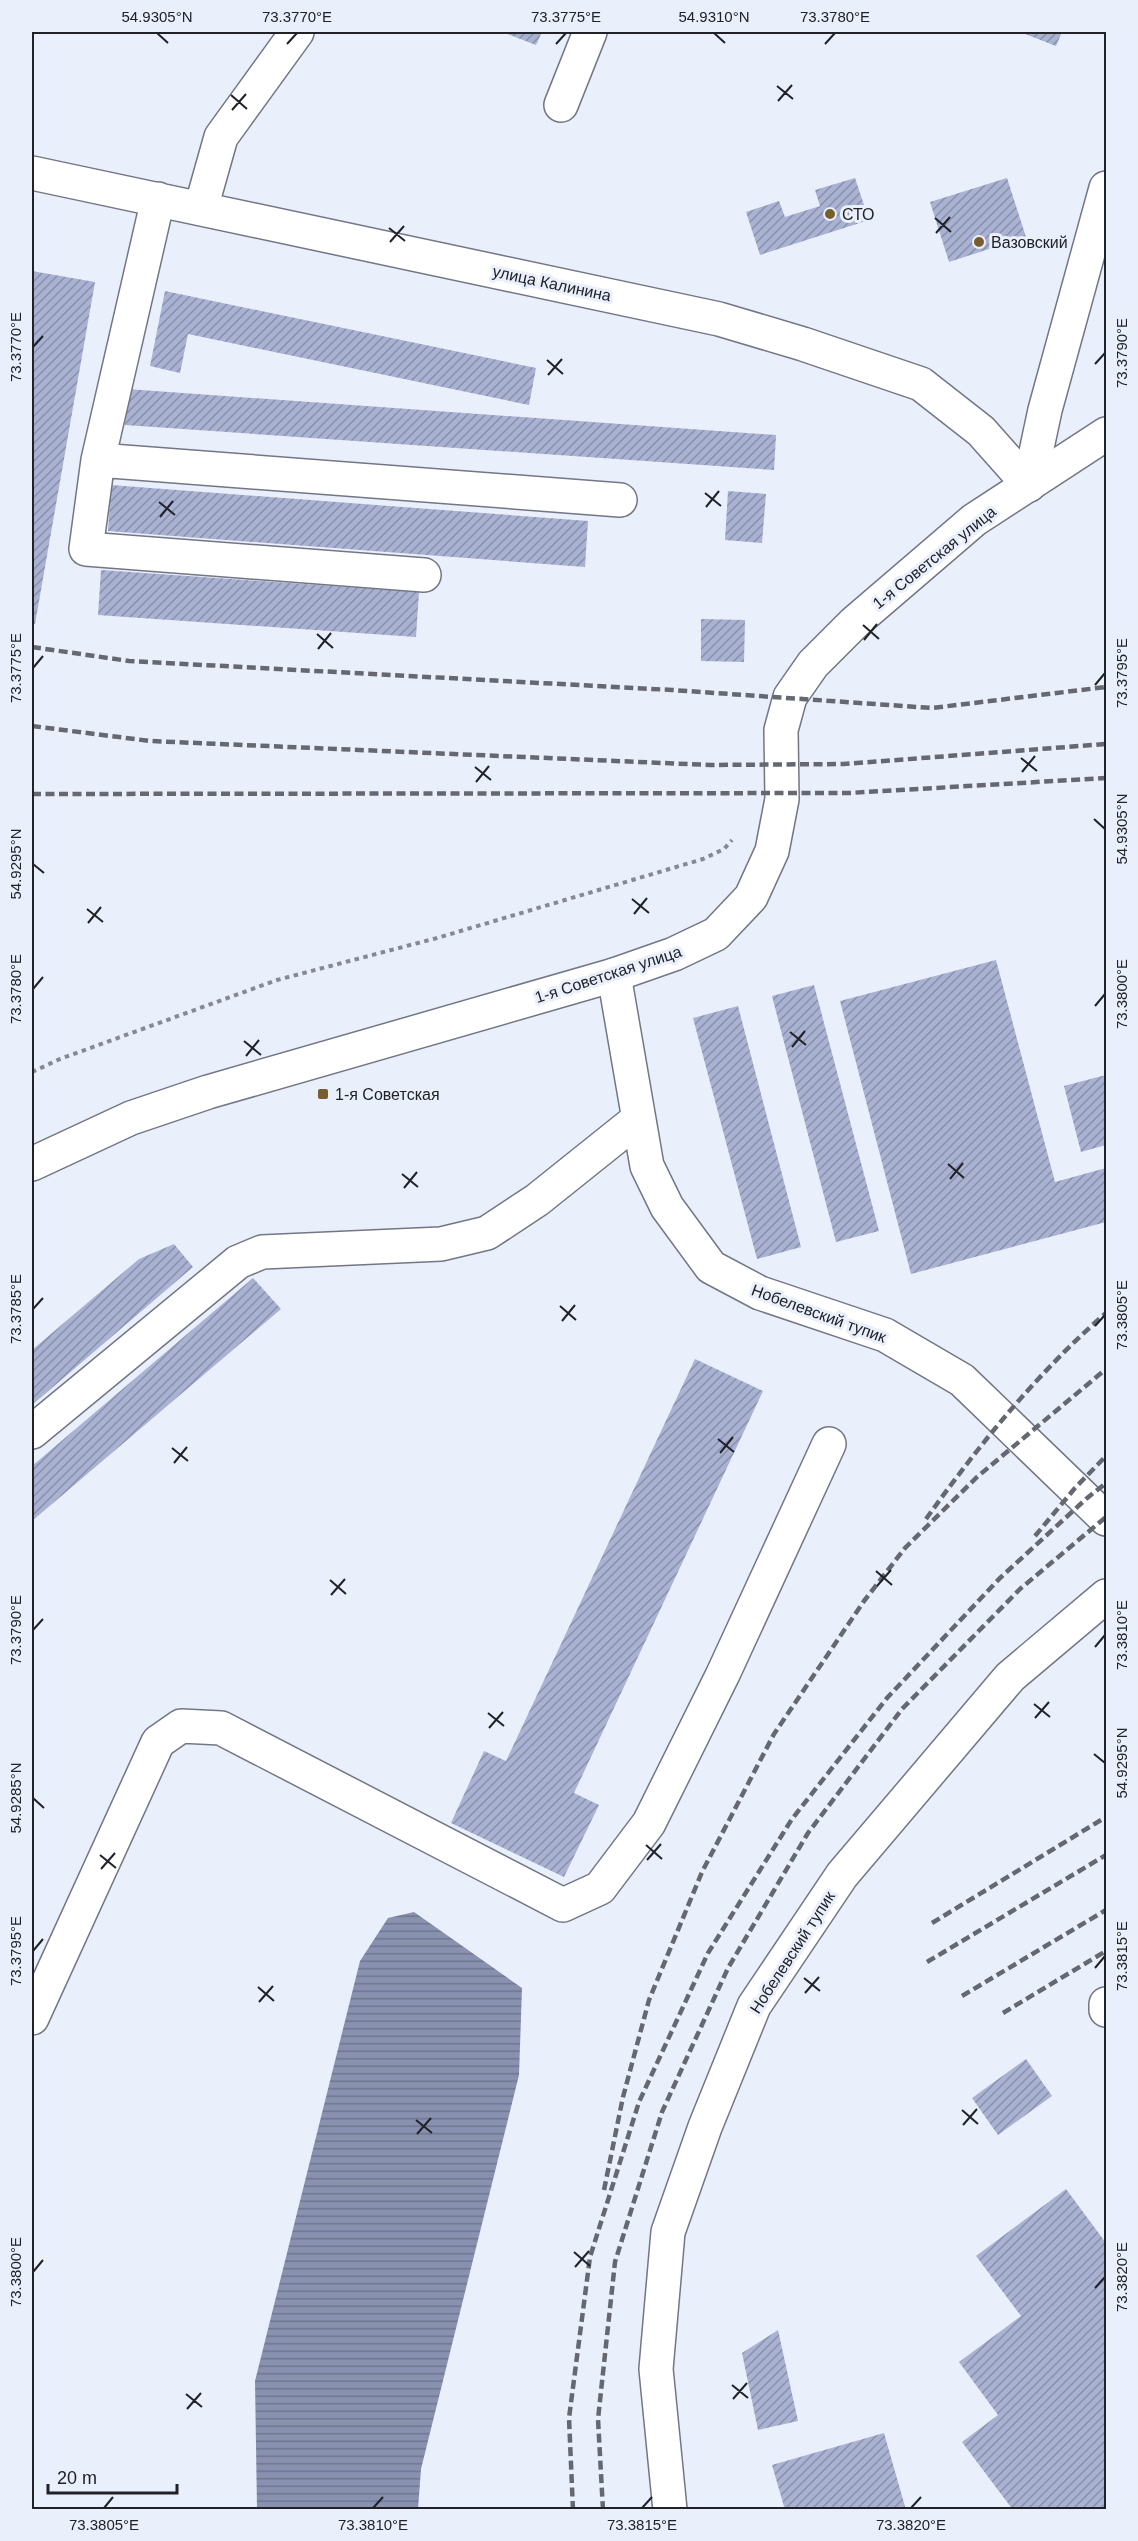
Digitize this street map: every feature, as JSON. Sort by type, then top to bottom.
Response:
[{"type":"street","points":[[201,208],[221,137],[297,32]]},
{"type":"street","points":[[561,105],[590,32]]},
{"type":"street","name":"улица Калинина","points":[[32,173],[718,319],[804,344],[921,384],[981,431],[1029,484]]},
{"type":"street","points":[[1029,484],[1045,410],[1107,188]]},
{"type":"street","points":[[158,199],[99,460],[86,549],[424,574]]},
{"type":"street","name":"1-я Советская улица","points":[[32,1164],[131,1118],[208,1092],[614,975],[674,954],[716,934],[751,897],[772,851],[782,799],[781,730],[790,697],[813,664],[854,623],[974,520],[1107,434]]},
{"type":"street","points":[[99,460],[620,500]]},
{"type":"street","name":"Нобелевский тупик","points":[[614,975],[637,1120],[647,1166],[662,1197],[711,1267],[760,1293],[885,1335],[962,1380],[1107,1519]]},
{"type":"street","points":[[32,1432],[238,1262],[262,1252],[441,1244],[487,1233],[537,1200],[637,1120]]},
{"type":"street","points":[[32,2018],[158,1742],[181,1726],[221,1728],[563,1905],[600,1888],[649,1823],[723,1674],[829,1444]]},
{"type":"street","name":"Нобелевский тупик","points":[[670,2510],[656,2369],[668,2232],[705,2127],[754,2006],[842,1875],[1010,1677],[1107,1596]]},
{"type":"street","points":[[1107,2004],[1107,2010]]},
{"type":"path","points":[[32,1072],[60,1059],[277,980],[427,942],[703,859],[724,849],[740,832]]},
{"type":"water","points":[[414,1912],[522,1988],[519,2075],[421,2469],[418,2509],[257,2509],[255,2381],[360,1961],[388,1918]]},
{"type":"building","points":[[502,32],[542,32],[536,45]]},
{"type":"building","points":[[1020,32],[1062,32],[1056,46]]},
{"type":"building","name":"СТО","points":[[855,178],[869,220],[760,255],[746,212],[779,201],[785,217],[820,206],[815,190]]},
{"type":"building","points":[[1007,178],[1026,237],[949,262],[930,202]]},
{"type":"building","points":[[32,271],[95,282],[35,624],[32,624]]},
{"type":"building","points":[[165,291],[536,368],[529,405],[188,334],[180,373],[150,366]]},
{"type":"building","points":[[127,389],[776,435],[774,470],[125,425]]},
{"type":"building","points":[[111,485],[588,521],[585,567],[108,531]]},
{"type":"building","points":[[728,491],[766,494],[762,543],[725,540]]},
{"type":"building","points":[[101,570],[419,592],[416,637],[98,615]]},
{"type":"building","points":[[701,619],[745,620],[744,662],[701,661]]},
{"type":"building","points":[[996,960],[1055,1182],[1106,1168],[1106,1222],[911,1274],[840,1001]]},
{"type":"building","points":[[814,985],[879,1231],[836,1242],[772,996]]},
{"type":"building","points":[[738,1006],[801,1247],[757,1259],[693,1018]]},
{"type":"building","points":[[1106,1075],[1106,1145],[1081,1152],[1064,1086]]},
{"type":"building","points":[[174,1244],[193,1267],[32,1405],[32,1350],[139,1259]]},
{"type":"building","points":[[253,1278],[281,1309],[32,1521],[32,1466]]},
{"type":"building","points":[[695,1359],[763,1391],[574,1793],[599,1805],[564,1877],[451,1823],[484,1751],[506,1761]]},
{"type":"building","points":[[1026,2059],[1052,2096],[998,2135],[972,2098]]},
{"type":"building","points":[[1066,2189],[1106,2243],[1106,2510],[1013,2510],[962,2442],[998,2415],[959,2362],[1021,2316],[976,2256]]},
{"type":"building","points":[[778,2330],[798,2421],[758,2430],[742,2353]]},
{"type":"building","points":[[884,2433],[906,2510],[785,2510],[772,2465]]},
{"type":"railway","points":[[32,647],[129,661],[672,690],[932,708],[1106,687]]},
{"type":"railway","points":[[32,726],[150,741],[710,765],[844,764],[1106,744]]},
{"type":"railway","points":[[32,794],[849,793],[1106,778]]},
{"type":"railway","points":[[926,1519],[1010,1411],[1056,1360],[1106,1313]]},
{"type":"railway","points":[[604,2190],[623,2097],[649,2000],[702,1872],[774,1734],[864,1601],[905,1548],[977,1477],[1106,1369]]},
{"type":"railway","points":[[1035,1536],[1075,1488],[1106,1456]]},
{"type":"railway","points":[[573,2510],[569,2418],[590,2257],[639,2102],[708,1953],[792,1819],[887,1698],[1000,1578],[1106,1483]]},
{"type":"railway","points":[[603,2510],[598,2419],[615,2262],[662,2112],[728,1968],[808,1833],[902,1709],[1020,1589],[1106,1517]]},
{"type":"railway","points":[[932,1923],[1106,1817]]},
{"type":"railway","points":[[927,1962],[1106,1855]]},
{"type":"railway","points":[[962,1996],[1106,1910]]},
{"type":"railway","points":[[1003,2013],[1106,1951]]},
{"type":"place","name":"СТО","points":[[830,214]]},
{"type":"place","name":"Вазовский","points":[[979,242]]},
{"type":"place","name":"1-я Советская","points":[[323,1094]]}]
